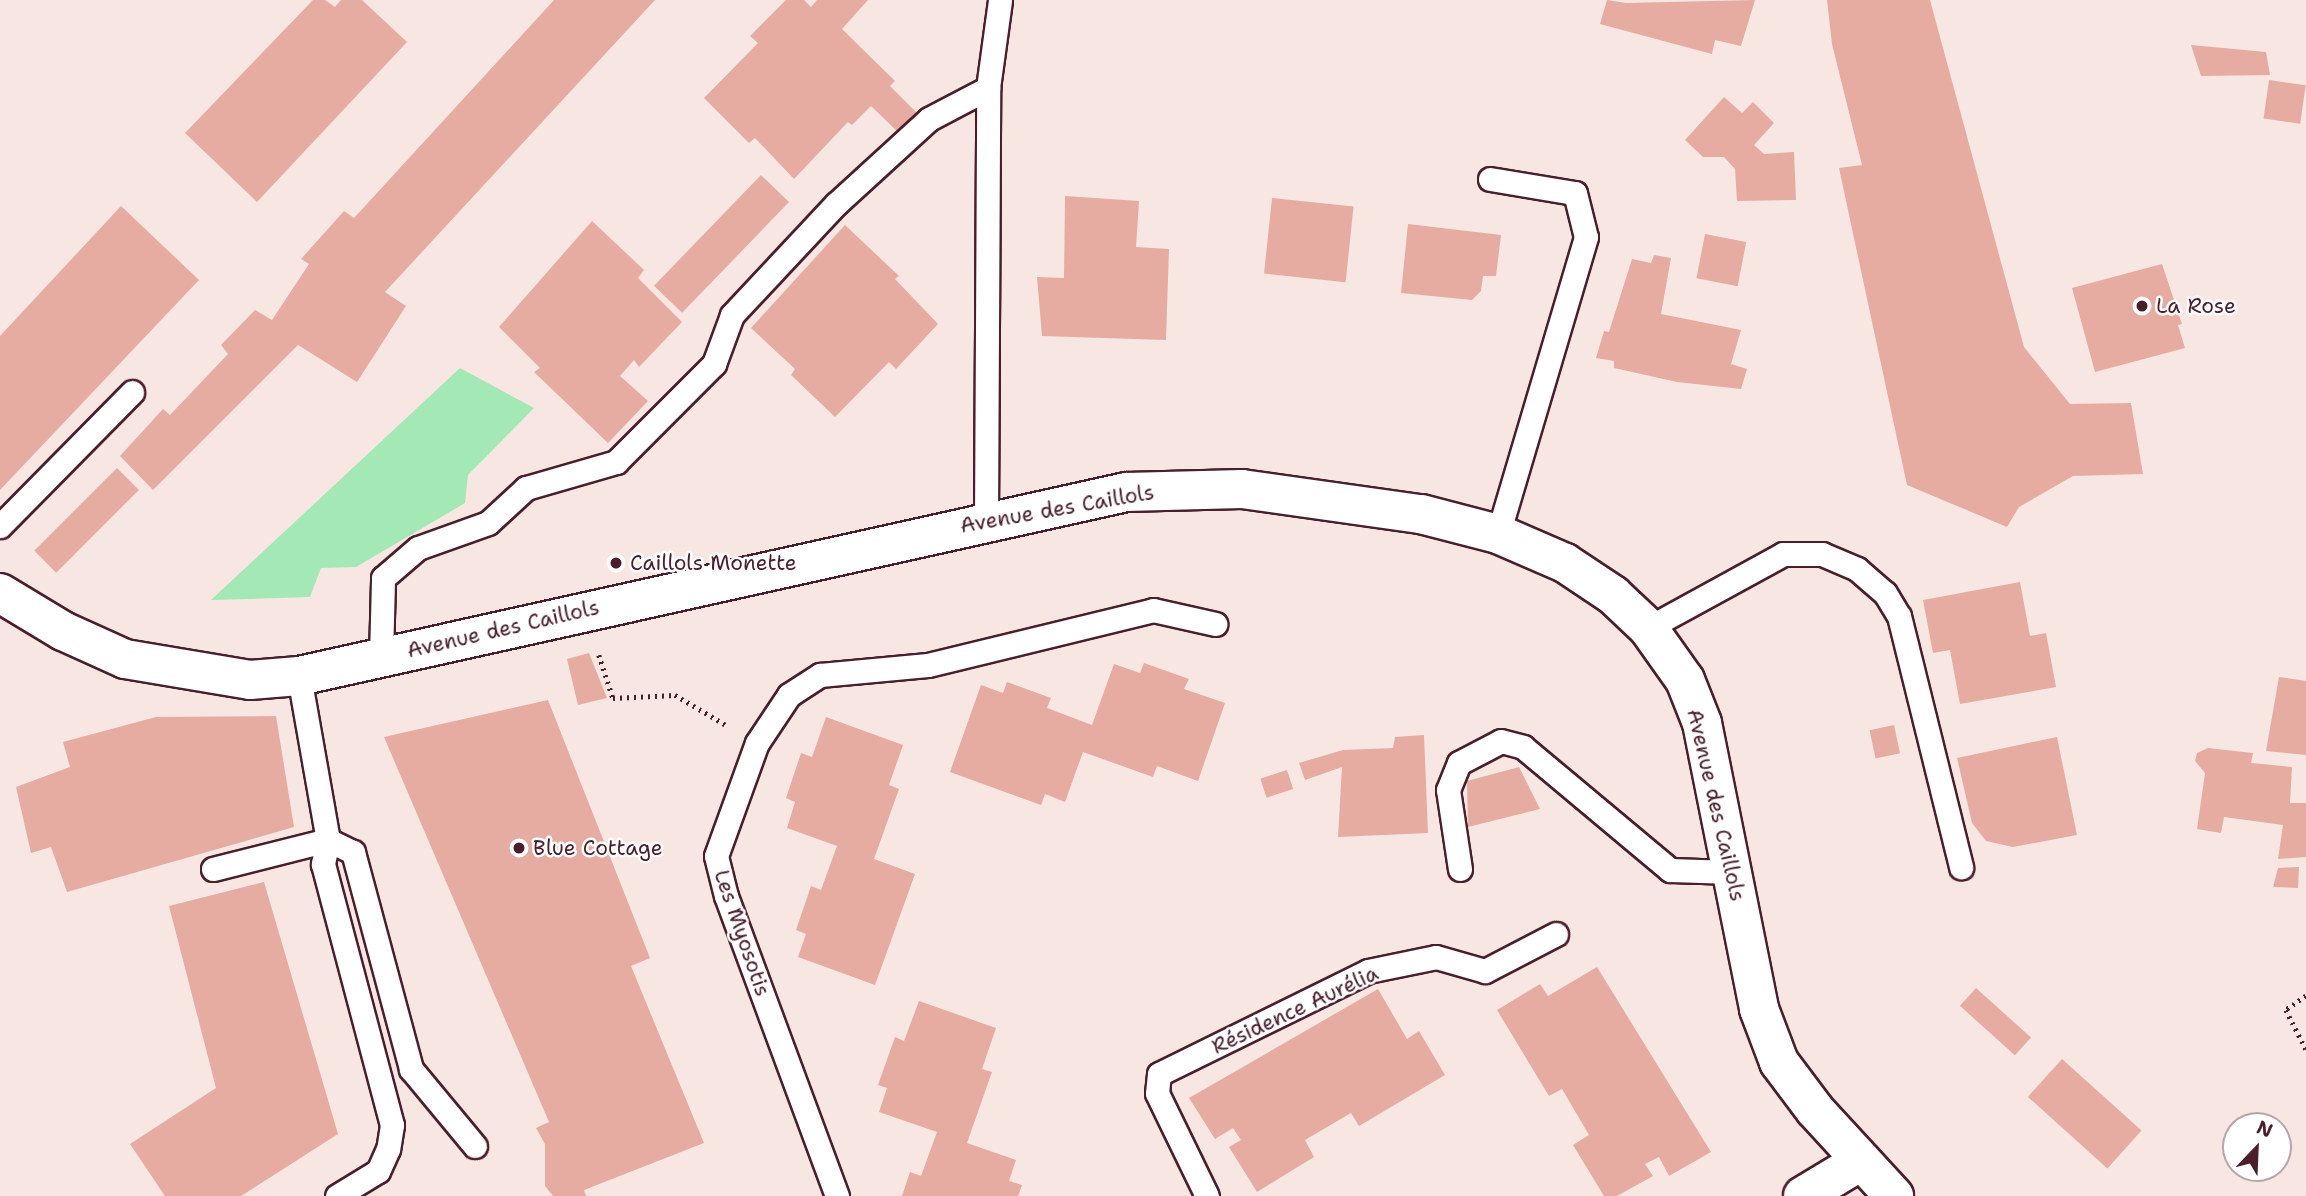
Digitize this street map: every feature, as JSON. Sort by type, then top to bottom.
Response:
[{"type":"street","name":"Avenue des Caillols","points":[[0,593],[64,631],[125,659],[250,681],[299,676],[986,520],[1126,492],[1242,489],[1420,514],[1498,534],[1565,563],[1613,595],[1648,628],[1685,680],[1702,723],[1759,1009],[1779,1062],[1861,1161],[1894,1196]]},
{"type":"street","points":[[1803,1196],[1861,1161]]},
{"type":"lane","points":[[986,520],[988,88],[1000,0]]},
{"type":"lane","points":[[381,657],[383,578],[418,548],[488,523],[526,488],[616,462],[715,364],[732,315],[836,204],[929,119],[988,88]]},
{"type":"lane","points":[[1490,179],[1575,193],[1586,237],[1498,534]]},
{"type":"lane","points":[[0,526],[132,392]]},
{"type":"lane","points":[[1648,628],[1783,554],[1822,554],[1857,569],[1885,593],[1899,616],[1961,867]]},
{"type":"lane","name":"Les Myosotis","points":[[837,1196],[726,895],[716,856],[757,743],[789,695],[820,675],[928,665],[1153,610],[1215,624]]},
{"type":"lane","points":[[299,676],[328,840],[323,864],[392,1125],[388,1149],[378,1171],[337,1196]]},
{"type":"lane","points":[[1460,869],[1448,790],[1459,763],[1501,741],[1523,747],[1670,870],[1732,872]]},
{"type":"lane","points":[[212,869],[328,840],[354,852],[411,1069],[475,1146]]},
{"type":"lane","name":"Résidence Aurélia","points":[[1207,1196],[1157,1093],[1160,1074],[1368,971],[1436,957],[1485,971],[1556,934]]},
{"type":"path","points":[[585,610],[613,698],[675,695],[757,743]]},
{"type":"path","points":[[2306,996],[2286,1010],[2306,1049]]},
{"type":"green space","points":[[460,368],[534,408],[468,475],[465,503],[356,567],[321,568],[310,597],[211,600]]},
{"type":"building","points":[[313,0],[325,0],[335,7],[341,0],[362,0],[407,42],[257,202],[185,133]]},
{"type":"building","points":[[554,0],[655,0],[385,292],[406,306],[357,382],[298,345],[153,490],[120,456],[163,409],[170,415],[228,354],[221,345],[255,310],[272,320],[309,264],[301,259],[344,211],[354,218]]},
{"type":"building","points":[[786,0],[804,0],[811,7],[817,0],[868,0],[842,29],[895,81],[890,86],[917,113],[899,133],[871,106],[852,125],[848,122],[794,179],[755,138],[749,143],[704,98],[758,43],[750,36]]},
{"type":"building","points":[[1607,0],[1626,3],[1755,0],[1741,46],[1715,40],[1712,54],[1600,24]]},
{"type":"building","points":[[1827,0],[1930,0],[2024,347],[2070,404],[2131,403],[2143,474],[2073,476],[2019,507],[2007,527],[1907,485],[1839,168],[1862,165],[1832,44]]},
{"type":"building","points":[[2191,45],[2266,52],[2270,75],[2201,76]]},
{"type":"building","points":[[2269,80],[2306,85],[2300,124],[2264,119]]},
{"type":"building","points":[[1724,97],[1742,113],[1753,102],[1774,123],[1754,145],[1764,154],[1794,152],[1796,200],[1737,201],[1735,169],[1724,157],[1703,157],[1685,140]]},
{"type":"building","points":[[761,175],[789,202],[682,313],[654,286]]},
{"type":"building","points":[[1065,196],[1139,201],[1136,247],[1169,249],[1166,340],[1042,336],[1037,277],[1064,278]]},
{"type":"building","points":[[1272,198],[1354,207],[1346,282],[1264,274]]},
{"type":"building","points":[[121,206],[199,280],[0,490],[0,336]]},
{"type":"building","points":[[592,221],[644,270],[638,278],[682,322],[639,367],[634,360],[620,376],[648,401],[608,443],[534,372],[540,368],[499,327]]},
{"type":"building","points":[[1408,224],[1501,235],[1496,276],[1483,276],[1481,291],[1472,300],[1401,293]]},
{"type":"building","points":[[845,225],[899,276],[895,279],[938,324],[896,369],[889,362],[835,417],[791,375],[795,369],[751,328]]},
{"type":"building","points":[[1705,234],[1746,242],[1738,286],[1696,278]]},
{"type":"building","points":[[1654,255],[1671,258],[1661,314],[1741,330],[1731,364],[1747,369],[1741,389],[1677,382],[1614,368],[1614,361],[1596,358],[1604,331],[1609,332],[1632,259],[1651,263]]},
{"type":"building","name":"La Rose","points":[[2162,264],[2182,324],[2178,325],[2185,348],[2095,372],[2072,288]]},
{"type":"building","points":[[117,468],[139,490],[56,573],[34,551]]},
{"type":"building","points":[[2020,582],[2030,636],[2046,633],[2056,687],[1960,704],[1950,650],[1933,653],[1923,600]]},
{"type":"building","points":[[589,653],[607,698],[578,705],[567,659]]},
{"type":"building","points":[[1144,663],[1189,679],[1184,689],[1225,703],[1198,781],[1157,766],[1153,777],[1083,752],[1065,802],[1045,794],[1041,805],[950,772],[981,685],[1003,693],[1007,682],[1051,698],[1047,708],[1092,725],[1114,664],[1140,673]]},
{"type":"building","points":[[2279,677],[2306,681],[2306,755],[2266,751]]},
{"type":"building","name":"Blue Cottage","points":[[548,700],[650,958],[631,966],[704,1143],[584,1190],[586,1196],[553,1196],[545,1186],[545,1144],[536,1128],[549,1122],[384,737]]},
{"type":"building","points":[[276,716],[294,827],[67,892],[51,847],[31,853],[16,787],[70,767],[63,742],[156,717]]},
{"type":"building","points":[[826,717],[903,745],[889,785],[899,789],[874,859],[915,874],[875,985],[798,957],[806,934],[796,930],[811,886],[821,890],[837,846],[787,828],[795,802],[786,798],[801,753],[812,757]]},
{"type":"building","points":[[1894,725],[1900,753],[1876,759],[1870,730]]},
{"type":"building","points":[[1424,735],[1428,833],[1338,837],[1342,767],[1305,780],[1299,763],[1343,750],[1393,748],[1395,737]]},
{"type":"building","points":[[2057,737],[2077,835],[2013,847],[1986,841],[1972,823],[1957,758]]},
{"type":"building","points":[[2208,748],[2253,753],[2251,763],[2292,767],[2290,803],[2306,803],[2306,857],[2278,859],[2283,825],[2224,817],[2221,833],[2197,829],[2205,773],[2195,761],[2197,753]]},
{"type":"building","points":[[1519,767],[1540,809],[1468,827],[1467,781]]},
{"type":"building","points":[[1287,770],[1293,789],[1267,798],[1260,779]]},
{"type":"building","points":[[2299,867],[2298,888],[2273,887],[2278,868]]},
{"type":"building","points":[[264,882],[338,1134],[241,1196],[165,1196],[130,1144],[216,1088],[169,906]]},
{"type":"building","points":[[1597,967],[1711,1152],[1669,1176],[1659,1157],[1645,1164],[1653,1176],[1617,1196],[1604,1196],[1573,1145],[1589,1135],[1562,1089],[1549,1096],[1497,1010],[1540,984],[1548,996]]},
{"type":"building","points":[[1976,988],[2031,1038],[2015,1055],[1960,1006]]},
{"type":"building","points":[[1378,989],[1407,1039],[1419,1031],[1445,1075],[1359,1126],[1351,1113],[1305,1140],[1314,1157],[1257,1192],[1229,1147],[1241,1140],[1233,1128],[1215,1139],[1189,1098]]},
{"type":"building","points":[[919,1001],[996,1028],[982,1069],[992,1072],[967,1143],[1016,1160],[1009,1181],[1022,1185],[1018,1196],[902,1196],[910,1172],[921,1176],[937,1132],[879,1112],[887,1088],[878,1085],[895,1037],[904,1041]]},
{"type":"building","points":[[2062,1059],[2142,1131],[2107,1168],[2028,1097]]},
{"type":"place","name":"La Rose","points":[[2142,306]]},
{"type":"place","name":"Caillols Monette","points":[[616,563]]},
{"type":"place","name":"Blue Cottage","points":[[519,848]]}]
